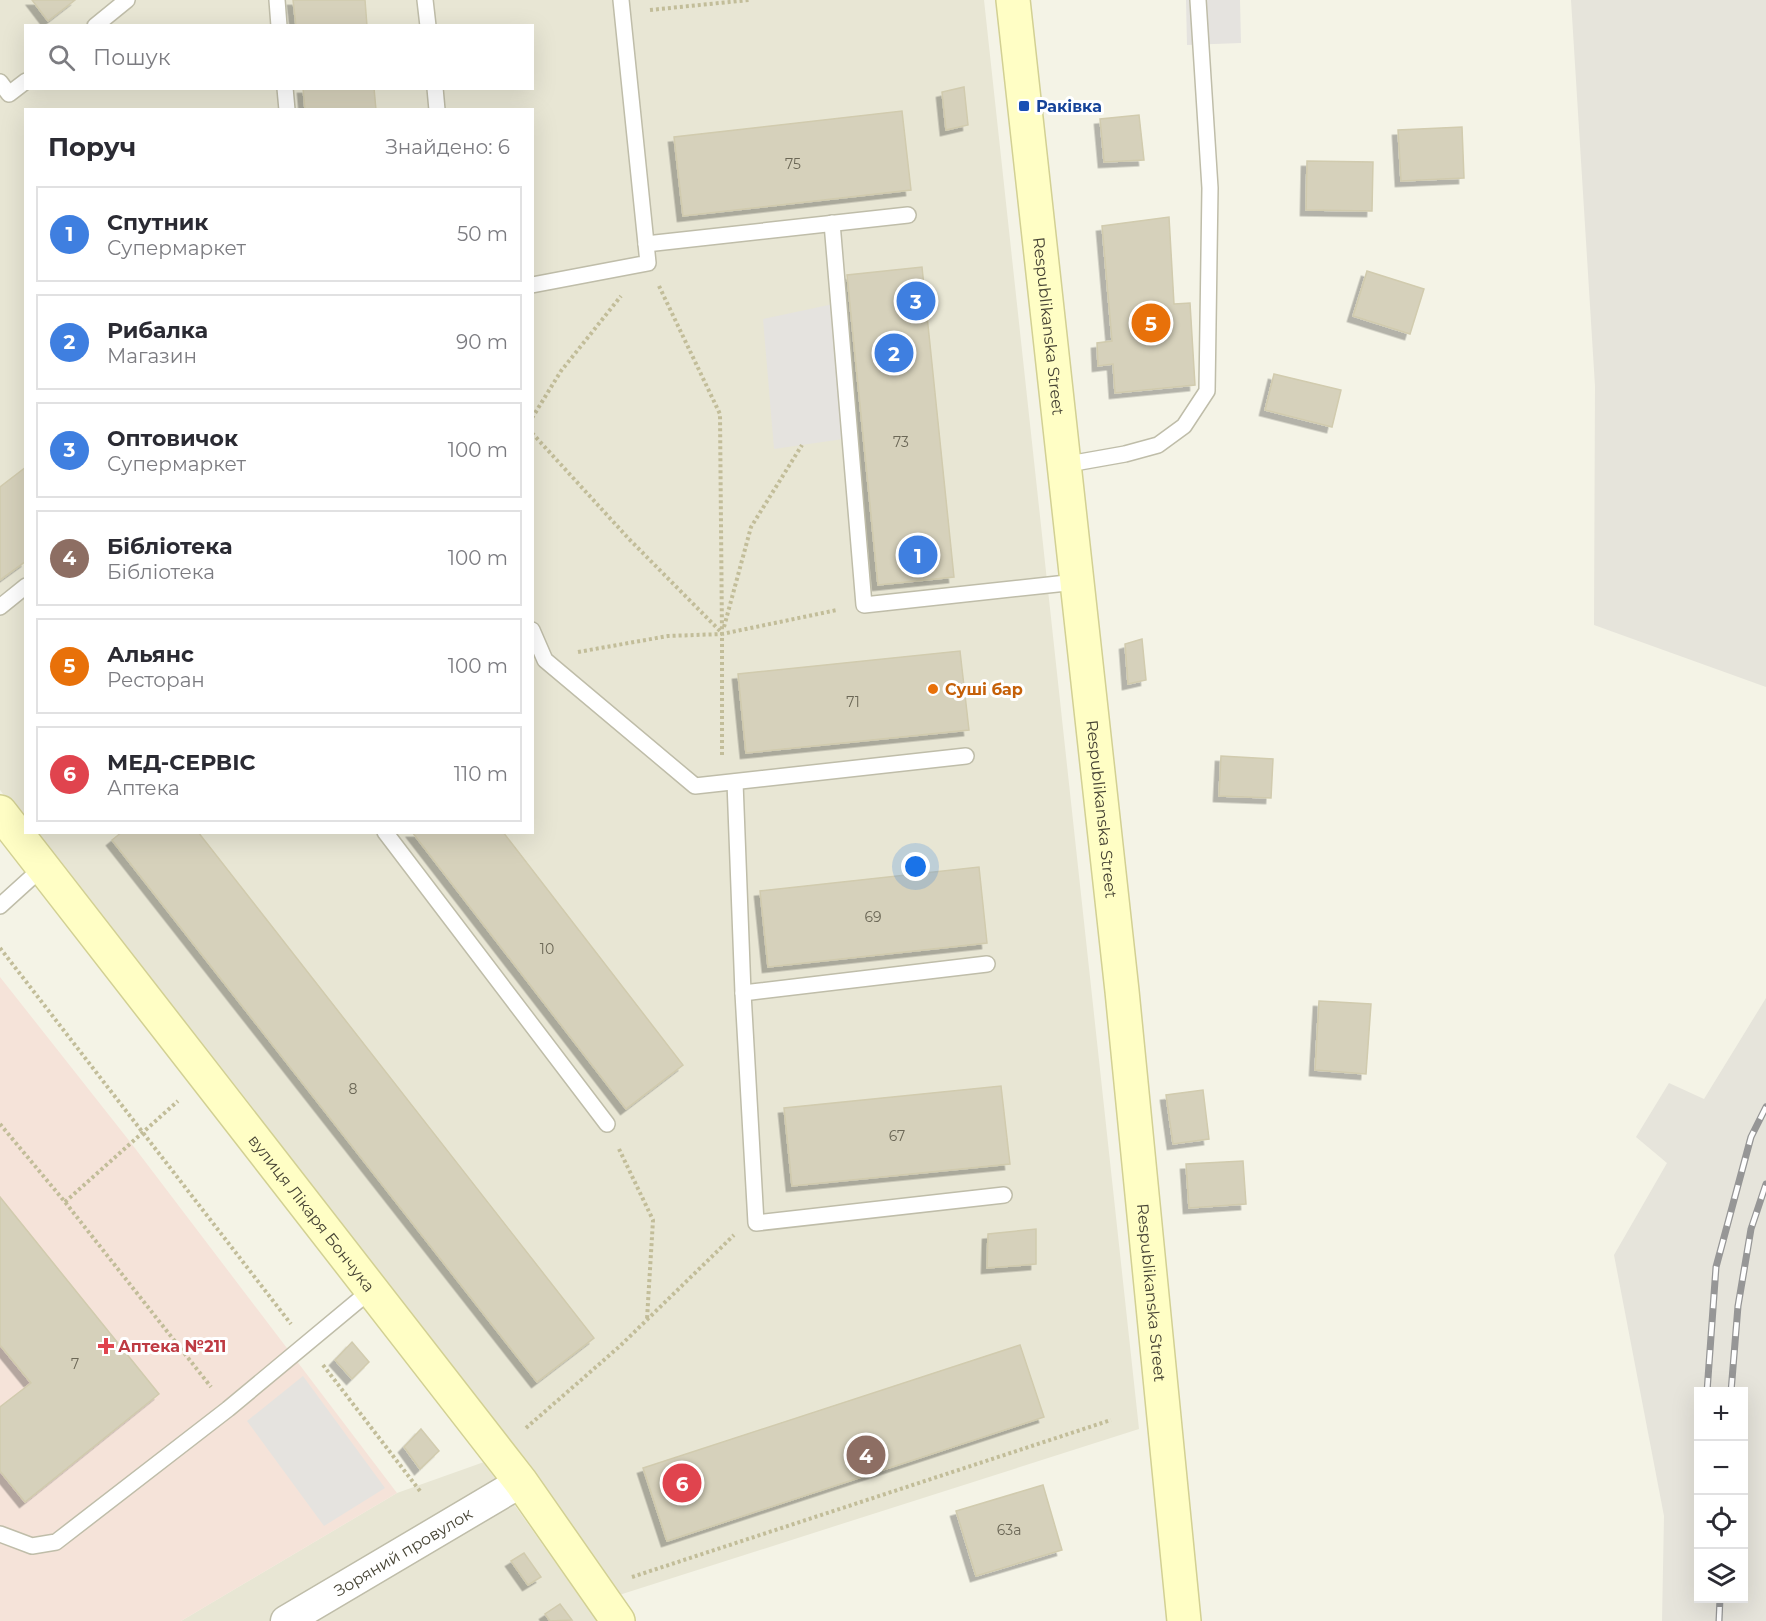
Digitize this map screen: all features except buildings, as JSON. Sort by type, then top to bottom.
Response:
[{"type":"main road","name":"Respublikanska Street","points":[[1013,0],[1121,980],[1184,1621]]},
{"type":"main road","name":"вулиця Лікаря Бончука","points":[[0,812],[23,835],[43,867],[520,1482],[618,1621]]},
{"type":"street","name":"Зоряний провулок","points":[[286,1621],[520,1482]]},
{"type":"lane","points":[[97,24],[127,0]]},
{"type":"lane","points":[[277,0],[279,24]]},
{"type":"lane","points":[[425,0],[428,24]]},
{"type":"lane","points":[[1063,465],[1125,454],[1158,445],[1184,426],[1207,391],[1210,188],[1198,0]]},
{"type":"lane","points":[[534,285],[648,263],[622,6]]},
{"type":"lane","points":[[3,93],[24,82]]},
{"type":"lane","points":[[285,90],[287,108]]},
{"type":"lane","points":[[435,90],[437,108]]},
{"type":"lane","points":[[646,244],[908,215]]},
{"type":"lane","points":[[832,224],[864,605],[1076,582]]},
{"type":"lane","points":[[0,607],[24,588]]},
{"type":"lane","points":[[534,634],[545,660],[695,786],[966,756]]},
{"type":"lane","points":[[728,783],[756,1223],[1004,1195]]},
{"type":"lane","points":[[387,834],[607,1124]]},
{"type":"lane","points":[[0,906],[43,867]]},
{"type":"lane","points":[[743,993],[987,964]]},
{"type":"lane","points":[[0,1534],[32,1546],[56,1542],[228,1409],[371,1290]]},
{"type":"path","points":[[622,6],[749,0]]},
{"type":"path","points":[[534,415],[561,371],[648,263],[720,414],[722,634],[728,783]]},
{"type":"path","points":[[534,435],[629,539],[722,634]]},
{"type":"path","points":[[722,634],[751,527],[802,445]]},
{"type":"path","points":[[542,651],[574,652],[668,636],[722,634],[864,605]]},
{"type":"path","points":[[0,948],[420,1491]]},
{"type":"path","points":[[65,1202],[184,1095]]},
{"type":"path","points":[[0,1124],[65,1202],[228,1409]]},
{"type":"path","points":[[607,1124],[653,1220],[648,1319]]},
{"type":"path","points":[[521,1431],[620,1346],[736,1233]]},
{"type":"path","points":[[628,1578],[1110,1420]]},
{"type":"shaded area","points":[[0,0],[984,0],[1139,1429],[616,1596],[33,834],[534,834],[534,108],[24,108],[24,823],[0,790]]},
{"type":"shaded area","points":[[1186,0],[1240,0],[1241,43],[1187,45]]},
{"type":"shaded area","points":[[1571,0],[1766,0],[1766,687],[1594,625],[1595,386]]},
{"type":"shaded area","points":[[838,303],[850,438],[774,449],[763,319]]},
{"type":"shaded area","points":[[0,977],[131,1143],[397,1493],[181,1621],[0,1621]]},
{"type":"shaded area","points":[[1766,998],[1766,1621],[1662,1621],[1664,1516],[1614,1255],[1667,1163],[1636,1137],[1669,1083],[1704,1099]]},
{"type":"shaded area","points":[[303,1376],[385,1488],[324,1526],[247,1421]]},
{"type":"shaded area","points":[[484,1462],[597,1621],[181,1621],[397,1493]]},
{"type":"railway","points":[[1707,1387],[1716,1267],[1751,1137],[1766,1107]]},
{"type":"railway","points":[[1731,1387],[1738,1306],[1751,1229],[1766,1184]]},
{"type":"railway","points":[[1719,1621],[1720,1603]]},
{"type":"place","name":"Раківка","points":[[1024,106]]},
{"type":"place","name":"Оптовичок","points":[[916,301]]},
{"type":"place","name":"Альянс","points":[[1151,323]]},
{"type":"place","name":"Рибалка","points":[[894,353]]},
{"type":"place","name":"Спутник","points":[[918,555]]},
{"type":"place","name":"Суші бар","points":[[933,689]]},
{"type":"place","name":"Аптека №211","points":[[106,1346]]},
{"type":"place","name":"Бібліотека","points":[[866,1455]]},
{"type":"place","name":"МЕД-СЕРВІС","points":[[682,1483]]}]
